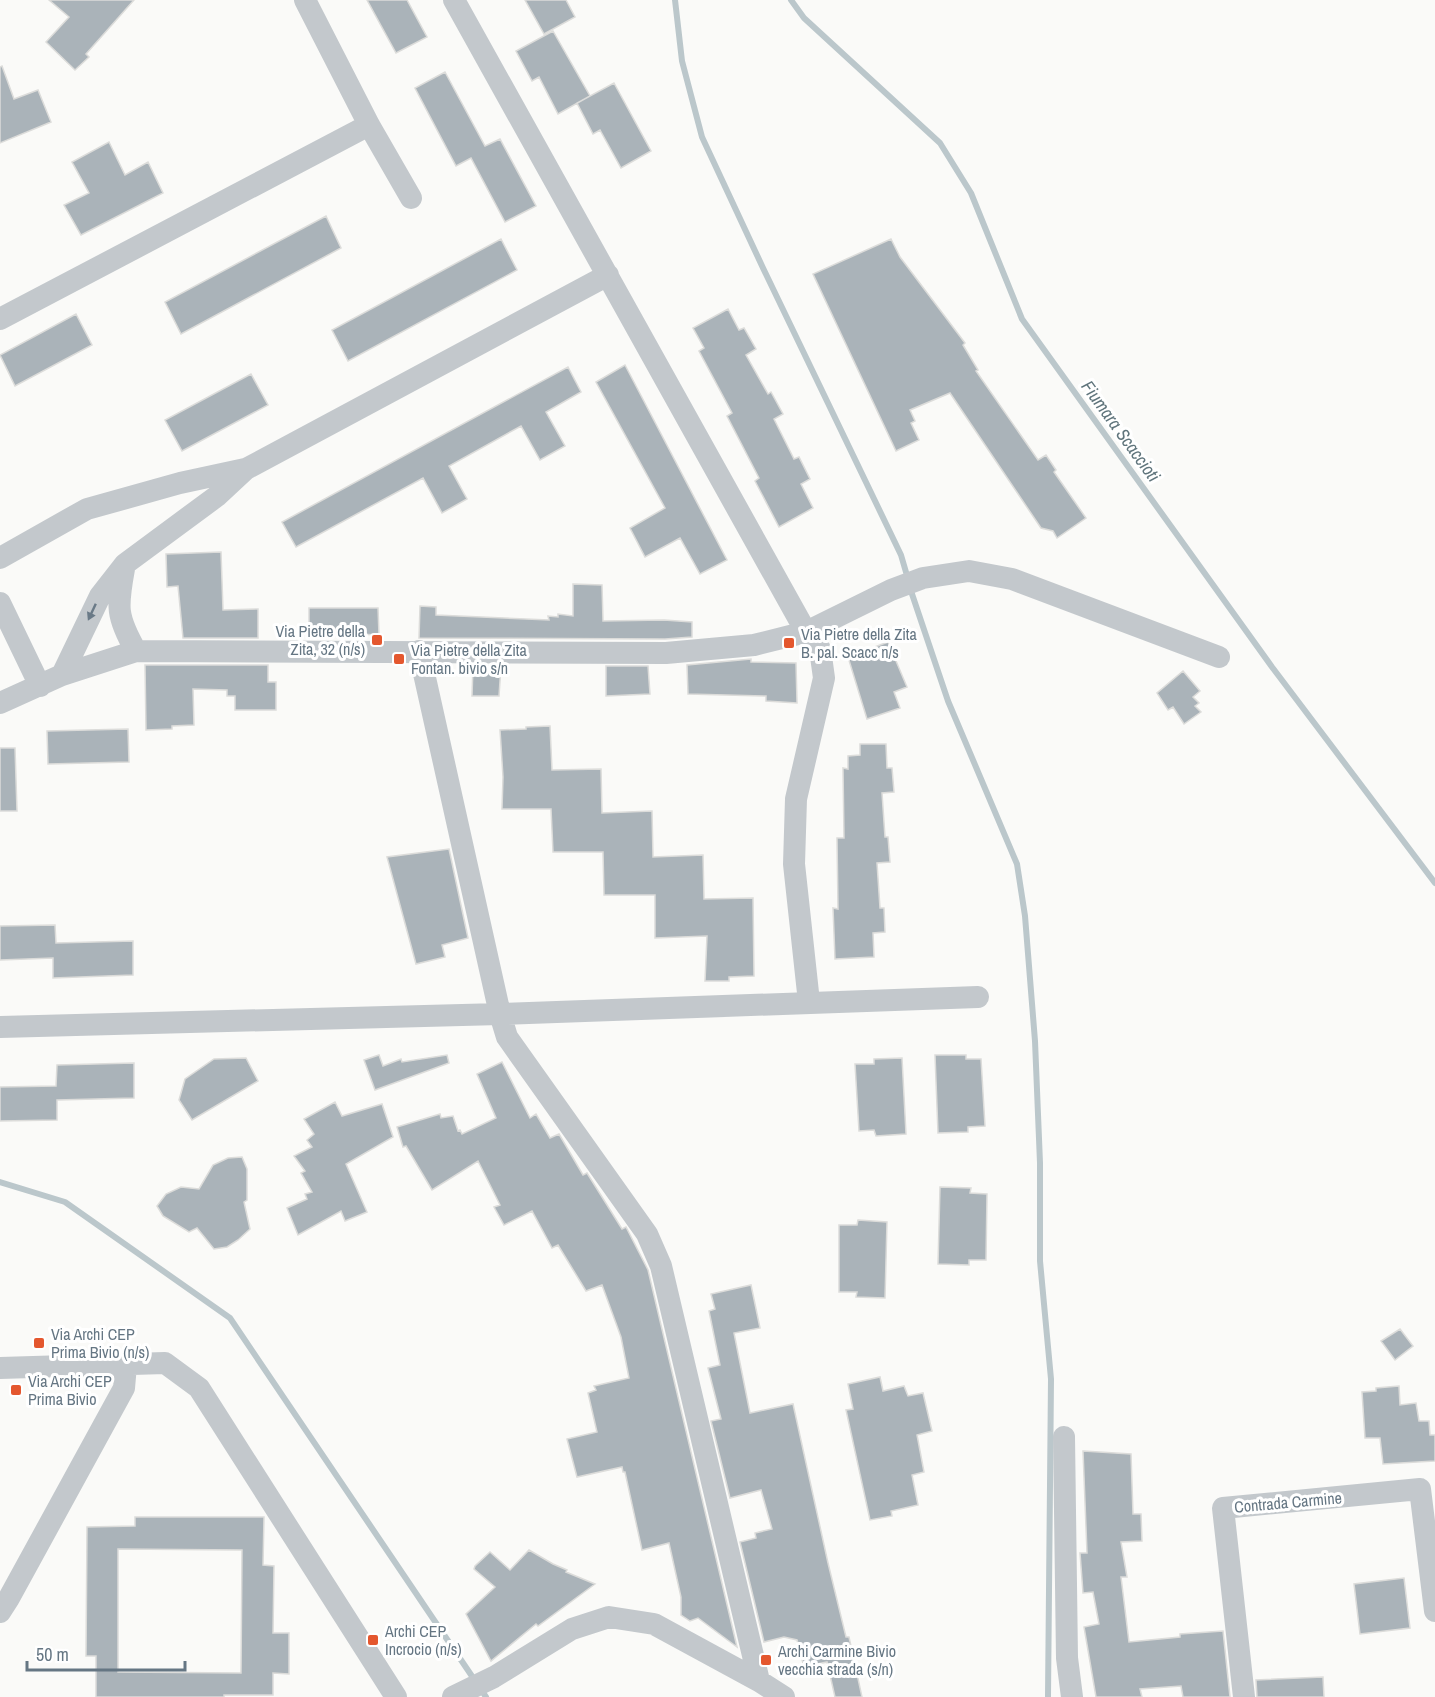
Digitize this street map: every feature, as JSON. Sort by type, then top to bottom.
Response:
[{"type":"street","points":[[305,0],[369,125],[411,198]]},
{"type":"street","points":[[454,0],[806,632],[820,649],[824,678],[796,799],[794,864],[809,1002]]},
{"type":"street","points":[[0,319],[369,125]]},
{"type":"street","points":[[62,675],[100,596],[125,564],[218,496],[246,469],[608,275]]},
{"type":"street","points":[[0,558],[87,509],[180,483],[246,469]]},
{"type":"street","points":[[125,564],[118,602],[123,628],[136,651]]},
{"type":"street","points":[[0,703],[62,675],[136,651],[666,653],[754,645],[806,632],[891,590],[923,578],[969,571],[1012,579],[1218,657]]},
{"type":"street","points":[[0,603],[40,686]]},
{"type":"street","points":[[419,651],[507,1037],[647,1233],[661,1266],[759,1681]]},
{"type":"street","points":[[0,1027],[500,1014],[978,997]]},
{"type":"street","points":[[0,1368],[165,1363],[199,1388],[396,1697]]},
{"type":"street","points":[[0,1612],[124,1388],[126,1365]]},
{"type":"street","points":[[1064,1437],[1067,1658],[1072,1697]]},
{"type":"street","name":"Contrada Carmine","points":[[1244,1697],[1223,1508],[1428,1488],[1435,1611]]},
{"type":"street","points":[[457,1695],[494,1677],[572,1629],[609,1617],[654,1624],[784,1697]]},
{"type":"building","points":[[49,0],[134,0],[86,54],[89,57],[75,70],[46,42],[69,17]]},
{"type":"building","points":[[367,0],[407,0],[427,37],[396,53]]},
{"type":"building","points":[[525,0],[566,0],[575,17],[544,34]]},
{"type":"building","points":[[553,31],[590,96],[558,114],[539,77],[532,81],[516,51]]},
{"type":"building","points":[[2,66],[14,99],[38,90],[51,122],[0,143],[0,67]]},
{"type":"building","points":[[445,72],[485,146],[500,139],[536,206],[505,222],[471,158],[456,166],[415,88]]},
{"type":"building","points":[[614,83],[651,151],[621,168],[600,130],[593,134],[577,103]]},
{"type":"building","points":[[109,142],[125,175],[148,162],[163,193],[81,235],[64,205],[89,193],[72,162]]},
{"type":"building","points":[[326,216],[341,248],[181,334],[165,302]]},
{"type":"building","points":[[501,239],[517,270],[348,361],[332,330]]},
{"type":"building","points":[[891,239],[900,257],[965,343],[963,345],[978,370],[976,371],[1038,460],[1046,455],[1056,470],[1054,472],[1086,518],[1057,538],[1053,531],[1041,528],[950,393],[910,410],[915,421],[911,423],[919,440],[896,451],[813,274]]},
{"type":"building","points":[[728,309],[739,330],[744,328],[756,349],[746,355],[768,394],[771,392],[783,414],[774,419],[794,459],[799,457],[810,479],[801,484],[813,508],[779,527],[755,481],[759,478],[727,416],[732,413],[699,351],[704,348],[693,328]]},
{"type":"building","points":[[76,314],[92,345],[15,386],[0,355]]},
{"type":"building","points":[[625,365],[727,560],[700,574],[680,538],[645,557],[630,528],[665,508],[596,382]]},
{"type":"building","points":[[568,367],[581,392],[546,412],[565,446],[540,460],[521,426],[449,466],[467,499],[442,513],[423,478],[296,547],[282,522]]},
{"type":"building","points":[[251,374],[268,405],[182,451],[165,420]]},
{"type":"building","points":[[221,552],[223,610],[258,609],[258,638],[183,638],[178,586],[167,587],[166,554]]},
{"type":"building","points":[[573,584],[602,585],[603,621],[692,622],[692,637],[665,639],[419,638],[420,606],[436,607],[436,615],[549,620],[548,616],[558,617],[558,614],[573,616]]},
{"type":"building","points":[[309,608],[378,608],[379,635],[309,634]]},
{"type":"building","points":[[888,642],[907,687],[894,692],[900,708],[867,719],[848,657]]},
{"type":"building","points":[[751,659],[751,662],[796,663],[797,703],[766,701],[766,696],[688,694],[687,665]]},
{"type":"building","points":[[145,665],[268,665],[268,682],[276,682],[276,710],[235,710],[235,696],[227,696],[227,690],[193,689],[194,725],[146,730]]},
{"type":"building","points":[[473,666],[501,666],[499,696],[472,696]]},
{"type":"building","points":[[606,666],[648,666],[650,694],[606,696]]},
{"type":"building","points":[[1183,671],[1200,691],[1193,697],[1199,703],[1195,706],[1201,712],[1184,724],[1173,707],[1168,710],[1157,693]]},
{"type":"building","points":[[550,726],[552,770],[601,769],[602,813],[652,811],[653,857],[703,855],[704,899],[753,898],[754,976],[729,977],[729,981],[705,981],[707,936],[655,938],[655,895],[604,895],[603,852],[553,852],[551,809],[502,809],[503,777],[500,730]]},
{"type":"building","points":[[128,729],[129,762],[48,764],[47,731]]},
{"type":"building","points":[[860,744],[886,744],[887,768],[892,768],[894,792],[882,793],[885,837],[888,837],[890,862],[877,863],[880,908],[884,908],[885,932],[873,933],[874,957],[835,959],[833,908],[838,909],[837,838],[844,838],[843,768],[848,769],[848,756],[860,755]]},
{"type":"building","points":[[0,748],[15,748],[17,811],[0,811]]},
{"type":"building","points":[[449,849],[468,938],[442,945],[445,957],[416,964],[387,857]]},
{"type":"building","points":[[55,925],[56,943],[133,941],[133,975],[53,978],[53,958],[0,960],[0,926]]},
{"type":"building","points":[[379,1055],[383,1066],[401,1059],[402,1062],[447,1055],[449,1063],[375,1090],[364,1060]]},
{"type":"building","points":[[935,1055],[966,1055],[966,1059],[981,1059],[985,1126],[968,1127],[968,1132],[938,1133]]},
{"type":"building","points":[[246,1058],[258,1081],[192,1120],[179,1100],[185,1079],[214,1059]]},
{"type":"building","points":[[902,1058],[906,1134],[876,1136],[874,1130],[859,1131],[855,1064],[874,1064],[874,1059]]},
{"type":"building","points":[[502,1062],[530,1118],[536,1114],[550,1138],[559,1134],[583,1175],[587,1173],[622,1229],[626,1227],[648,1270],[737,1647],[698,1618],[690,1621],[681,1615],[681,1597],[669,1543],[642,1550],[622,1467],[577,1477],[567,1439],[597,1432],[588,1393],[596,1390],[594,1386],[629,1378],[621,1337],[602,1285],[586,1291],[558,1245],[552,1248],[532,1211],[504,1225],[494,1207],[500,1205],[478,1161],[432,1190],[406,1146],[403,1147],[397,1127],[440,1114],[441,1118],[453,1116],[458,1131],[460,1130],[462,1134],[496,1118],[477,1074]]},
{"type":"building","points":[[134,1063],[134,1098],[57,1100],[57,1120],[0,1121],[0,1087],[56,1086],[57,1065]]},
{"type":"building","points":[[335,1102],[342,1116],[382,1104],[393,1137],[346,1164],[367,1212],[345,1221],[341,1211],[298,1235],[287,1208],[307,1199],[305,1194],[312,1192],[301,1173],[305,1171],[294,1156],[312,1147],[307,1140],[314,1134],[304,1119]]},
{"type":"building","points":[[242,1157],[247,1169],[247,1200],[244,1202],[250,1229],[238,1240],[227,1247],[214,1249],[197,1228],[189,1232],[163,1216],[157,1206],[166,1194],[181,1187],[199,1189],[213,1165],[228,1158]]},
{"type":"building","points":[[940,1187],[971,1188],[970,1193],[987,1194],[986,1260],[969,1260],[969,1265],[938,1264]]},
{"type":"building","points":[[858,1220],[887,1222],[885,1298],[856,1297],[857,1292],[839,1292],[839,1225],[857,1225]]},
{"type":"building","points":[[751,1285],[760,1328],[734,1333],[750,1413],[793,1404],[828,1563],[846,1637],[849,1637],[862,1697],[835,1697],[827,1662],[804,1667],[797,1640],[784,1637],[764,1642],[740,1542],[756,1538],[755,1533],[772,1529],[761,1490],[730,1498],[711,1421],[721,1419],[708,1368],[720,1365],[709,1311],[715,1309],[711,1294]]},
{"type":"building","points":[[1400,1329],[1413,1346],[1395,1360],[1381,1341]]},
{"type":"building","points":[[880,1377],[883,1391],[904,1386],[908,1396],[923,1393],[932,1431],[917,1435],[924,1472],[912,1475],[918,1505],[891,1511],[892,1516],[870,1520],[846,1410],[853,1409],[848,1384]]},
{"type":"building","points":[[1399,1386],[1400,1405],[1416,1403],[1419,1421],[1429,1421],[1430,1435],[1435,1435],[1435,1461],[1383,1464],[1380,1438],[1365,1438],[1362,1392]]},
{"type":"building","points":[[1083,1451],[1131,1454],[1133,1514],[1141,1514],[1142,1541],[1121,1542],[1127,1577],[1121,1577],[1129,1642],[1180,1637],[1180,1634],[1223,1631],[1230,1697],[1183,1697],[1181,1686],[1140,1689],[1142,1697],[1096,1697],[1084,1627],[1099,1624],[1093,1592],[1083,1593],[1080,1553],[1087,1553]]},
{"type":"building","points":[[135,1517],[264,1517],[263,1565],[274,1566],[273,1633],[289,1633],[289,1674],[273,1673],[273,1695],[96,1697],[96,1656],[86,1656],[87,1527],[135,1526]],"holes":[[[118,1549],[242,1550],[241,1673],[118,1672]]]},
{"type":"building","points":[[529,1550],[567,1570],[566,1572],[595,1584],[538,1626],[536,1624],[491,1661],[466,1614],[495,1587],[474,1569],[475,1566],[490,1552],[510,1570]]},
{"type":"building","points":[[1404,1578],[1410,1628],[1360,1634],[1354,1584]]},
{"type":"building","points":[[1323,1677],[1324,1697],[1257,1697],[1256,1680]]},
{"type":"waterway","points":[[675,0],[682,61],[702,137],[901,555],[908,579]]},
{"type":"waterway","name":"Fiumara Scaccioti","points":[[791,0],[804,18],[940,143],[971,193],[1022,319],[1272,667],[1435,883]]},
{"type":"waterway","points":[[910,588],[948,701],[1017,864],[1025,916],[1035,1041],[1040,1163],[1040,1261],[1051,1379],[1048,1697]]},
{"type":"waterway","points":[[0,1182],[65,1202],[230,1318],[486,1697]]},
{"type":"place","name":"Via Pietre della Zita, 32 (n/s)","points":[[377,640]]},
{"type":"place","name":"Via Pietre della Zita B. pal. Scacc n/s","points":[[789,643]]},
{"type":"place","name":"Via Pietre della Zita Fontan. bivio s/n","points":[[399,659]]},
{"type":"place","name":"Via Archi CEP Prima Bivio (n/s)","points":[[39,1343]]},
{"type":"place","name":"Via Archi CEP Prima Bivio","points":[[16,1390]]},
{"type":"place","name":"Archi CEP Incrocio (n/s)","points":[[373,1640]]},
{"type":"place","name":"Archi Carmine Bivio vecchia strada (s/n)","points":[[766,1660]]}]
